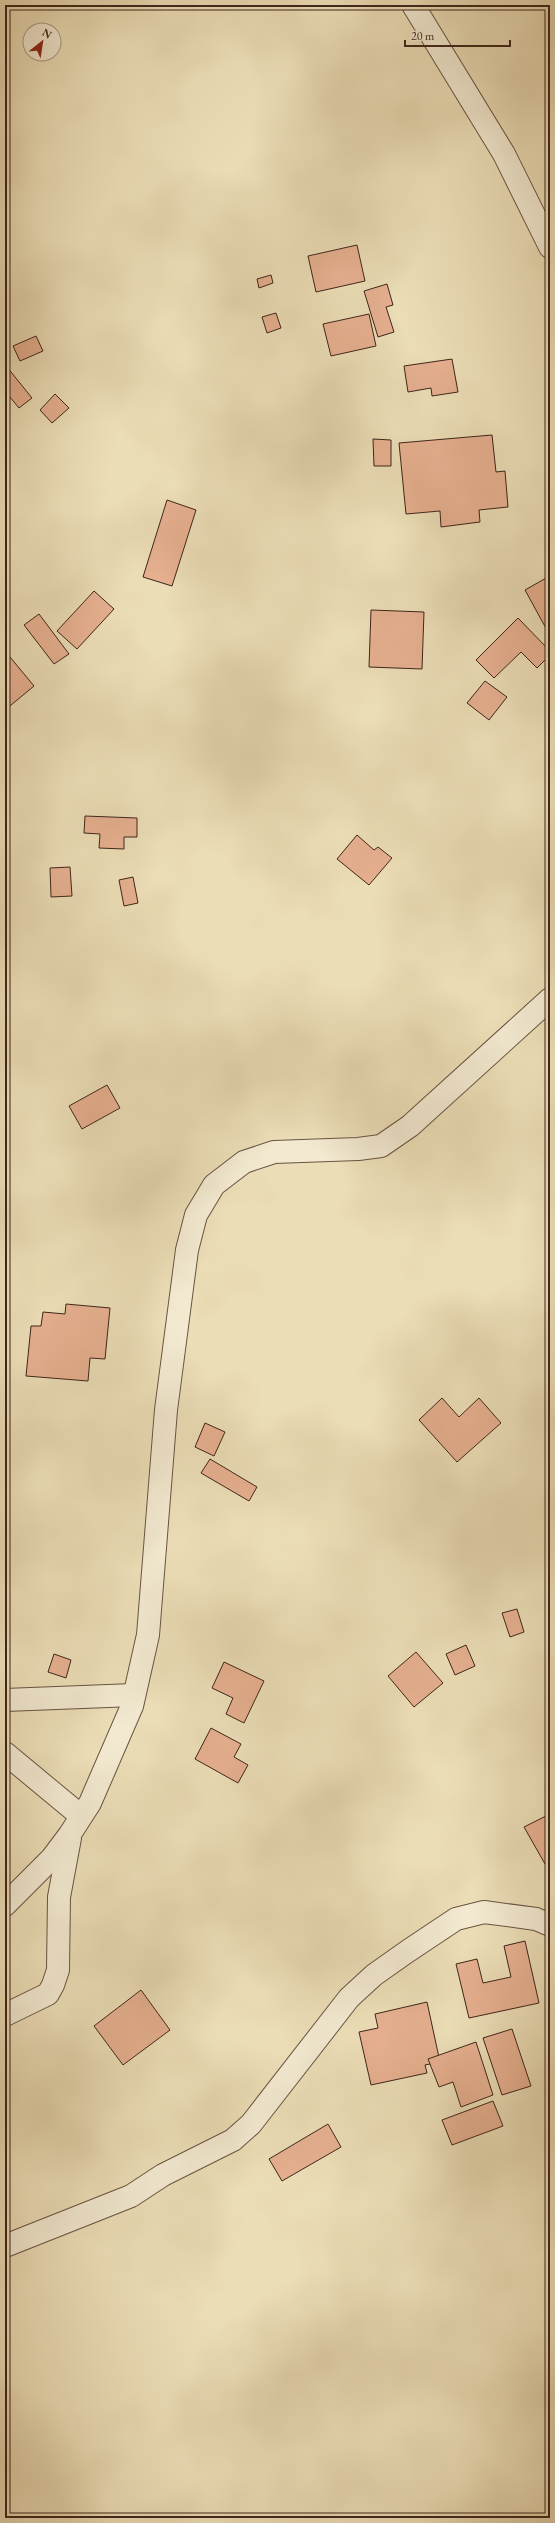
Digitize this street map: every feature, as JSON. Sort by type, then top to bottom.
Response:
[{"type":"street","points":[[413,5],[504,154],[550,247]]},
{"type":"street","points":[[5,1905],[52,1858],[76,1825],[96,1789],[132,1706],[148,1635],[166,1410],[187,1250],[196,1215],[214,1185],[244,1162],[274,1152],[358,1149],[381,1146],[410,1126],[550,999]]},
{"type":"street","points":[[5,1700],[134,1695]]},
{"type":"street","points":[[5,1753],[76,1825]]},
{"type":"street","points":[[5,2015],[48,1994],[57,1975],[59,1898],[76,1825]]},
{"type":"street","points":[[5,2246],[131,2196],[162,2175],[233,2140],[251,2124],[349,1998],[374,1975],[456,1919],[484,1912],[536,1919],[550,1924]]},
{"type":"building","points":[[357,245],[365,281],[316,292],[308,256]]},
{"type":"building","points":[[271,275],[273,283],[259,288],[257,279]]},
{"type":"building","points":[[387,284],[393,305],[386,307],[394,332],[378,337],[364,291]]},
{"type":"building","points":[[276,313],[281,328],[267,333],[262,317]]},
{"type":"building","points":[[369,314],[376,346],[331,356],[323,324]]},
{"type":"building","points":[[36,336],[43,351],[20,361],[13,346]]},
{"type":"building","points":[[452,359],[458,392],[432,396],[431,388],[408,392],[404,366]]},
{"type":"building","points":[[7,367],[32,398],[19,408],[5,391],[5,369]]},
{"type":"building","points":[[55,394],[69,408],[52,423],[40,410]]},
{"type":"building","points":[[492,435],[496,472],[505,471],[508,507],[479,510],[480,522],[441,527],[440,511],[406,514],[399,443]]},
{"type":"building","points":[[373,439],[391,440],[391,466],[374,466]]},
{"type":"building","points":[[167,500],[196,510],[172,586],[143,577]]},
{"type":"building","points":[[548,577],[550,581],[550,631],[548,632],[525,590]]},
{"type":"building","points":[[94,591],[114,609],[77,649],[57,631]]},
{"type":"building","points":[[371,610],[424,612],[422,669],[369,667]]},
{"type":"building","points":[[39,614],[69,654],[54,664],[24,625]]},
{"type":"building","points":[[518,618],[550,651],[550,655],[537,668],[521,652],[494,678],[476,660]]},
{"type":"building","points":[[5,651],[34,686],[5,710]]},
{"type":"building","points":[[485,681],[507,697],[489,720],[467,703]]},
{"type":"building","points":[[85,816],[137,818],[137,837],[124,837],[124,849],[99,848],[100,834],[84,833]]},
{"type":"building","points":[[357,835],[374,850],[378,847],[392,858],[369,885],[337,859]]},
{"type":"building","points":[[70,867],[72,896],[51,897],[50,868]]},
{"type":"building","points":[[133,877],[138,903],[124,906],[119,880]]},
{"type":"building","points":[[107,1085],[120,1108],[82,1129],[69,1106]]},
{"type":"building","points":[[66,1304],[110,1308],[105,1359],[90,1358],[88,1381],[26,1376],[31,1326],[41,1326],[43,1312],[65,1314]]},
{"type":"building","points":[[442,1398],[459,1417],[479,1398],[501,1423],[457,1462],[419,1420]]},
{"type":"building","points":[[205,1423],[225,1432],[214,1456],[195,1447]]},
{"type":"building","points":[[210,1459],[257,1487],[249,1501],[201,1473]]},
{"type":"building","points":[[517,1609],[524,1632],[510,1637],[502,1613]]},
{"type":"building","points":[[466,1645],[475,1666],[455,1675],[446,1654]]},
{"type":"building","points":[[416,1652],[443,1683],[414,1707],[388,1676]]},
{"type":"building","points":[[54,1654],[71,1660],[66,1678],[48,1672]]},
{"type":"building","points":[[224,1662],[264,1681],[244,1723],[226,1714],[233,1698],[212,1688]]},
{"type":"building","points":[[211,1728],[241,1744],[234,1757],[248,1765],[238,1783],[195,1759]]},
{"type":"building","points":[[550,1814],[550,1870],[549,1871],[524,1827]]},
{"type":"building","points":[[525,1941],[539,2003],[469,2018],[456,1964],[477,1959],[483,1983],[511,1977],[504,1946]]},
{"type":"building","points":[[141,1990],[170,2030],[123,2065],[94,2026]]},
{"type":"building","points":[[427,2002],[440,2062],[425,2065],[427,2073],[371,2085],[359,2032],[378,2028],[375,2014]]},
{"type":"building","points":[[512,2029],[531,2086],[502,2095],[483,2038]]},
{"type":"building","points":[[476,2042],[493,2095],[461,2107],[453,2082],[439,2087],[428,2059]]},
{"type":"building","points":[[493,2101],[503,2126],[452,2145],[442,2120]]},
{"type":"building","points":[[328,2124],[341,2147],[282,2181],[269,2159]]}]
